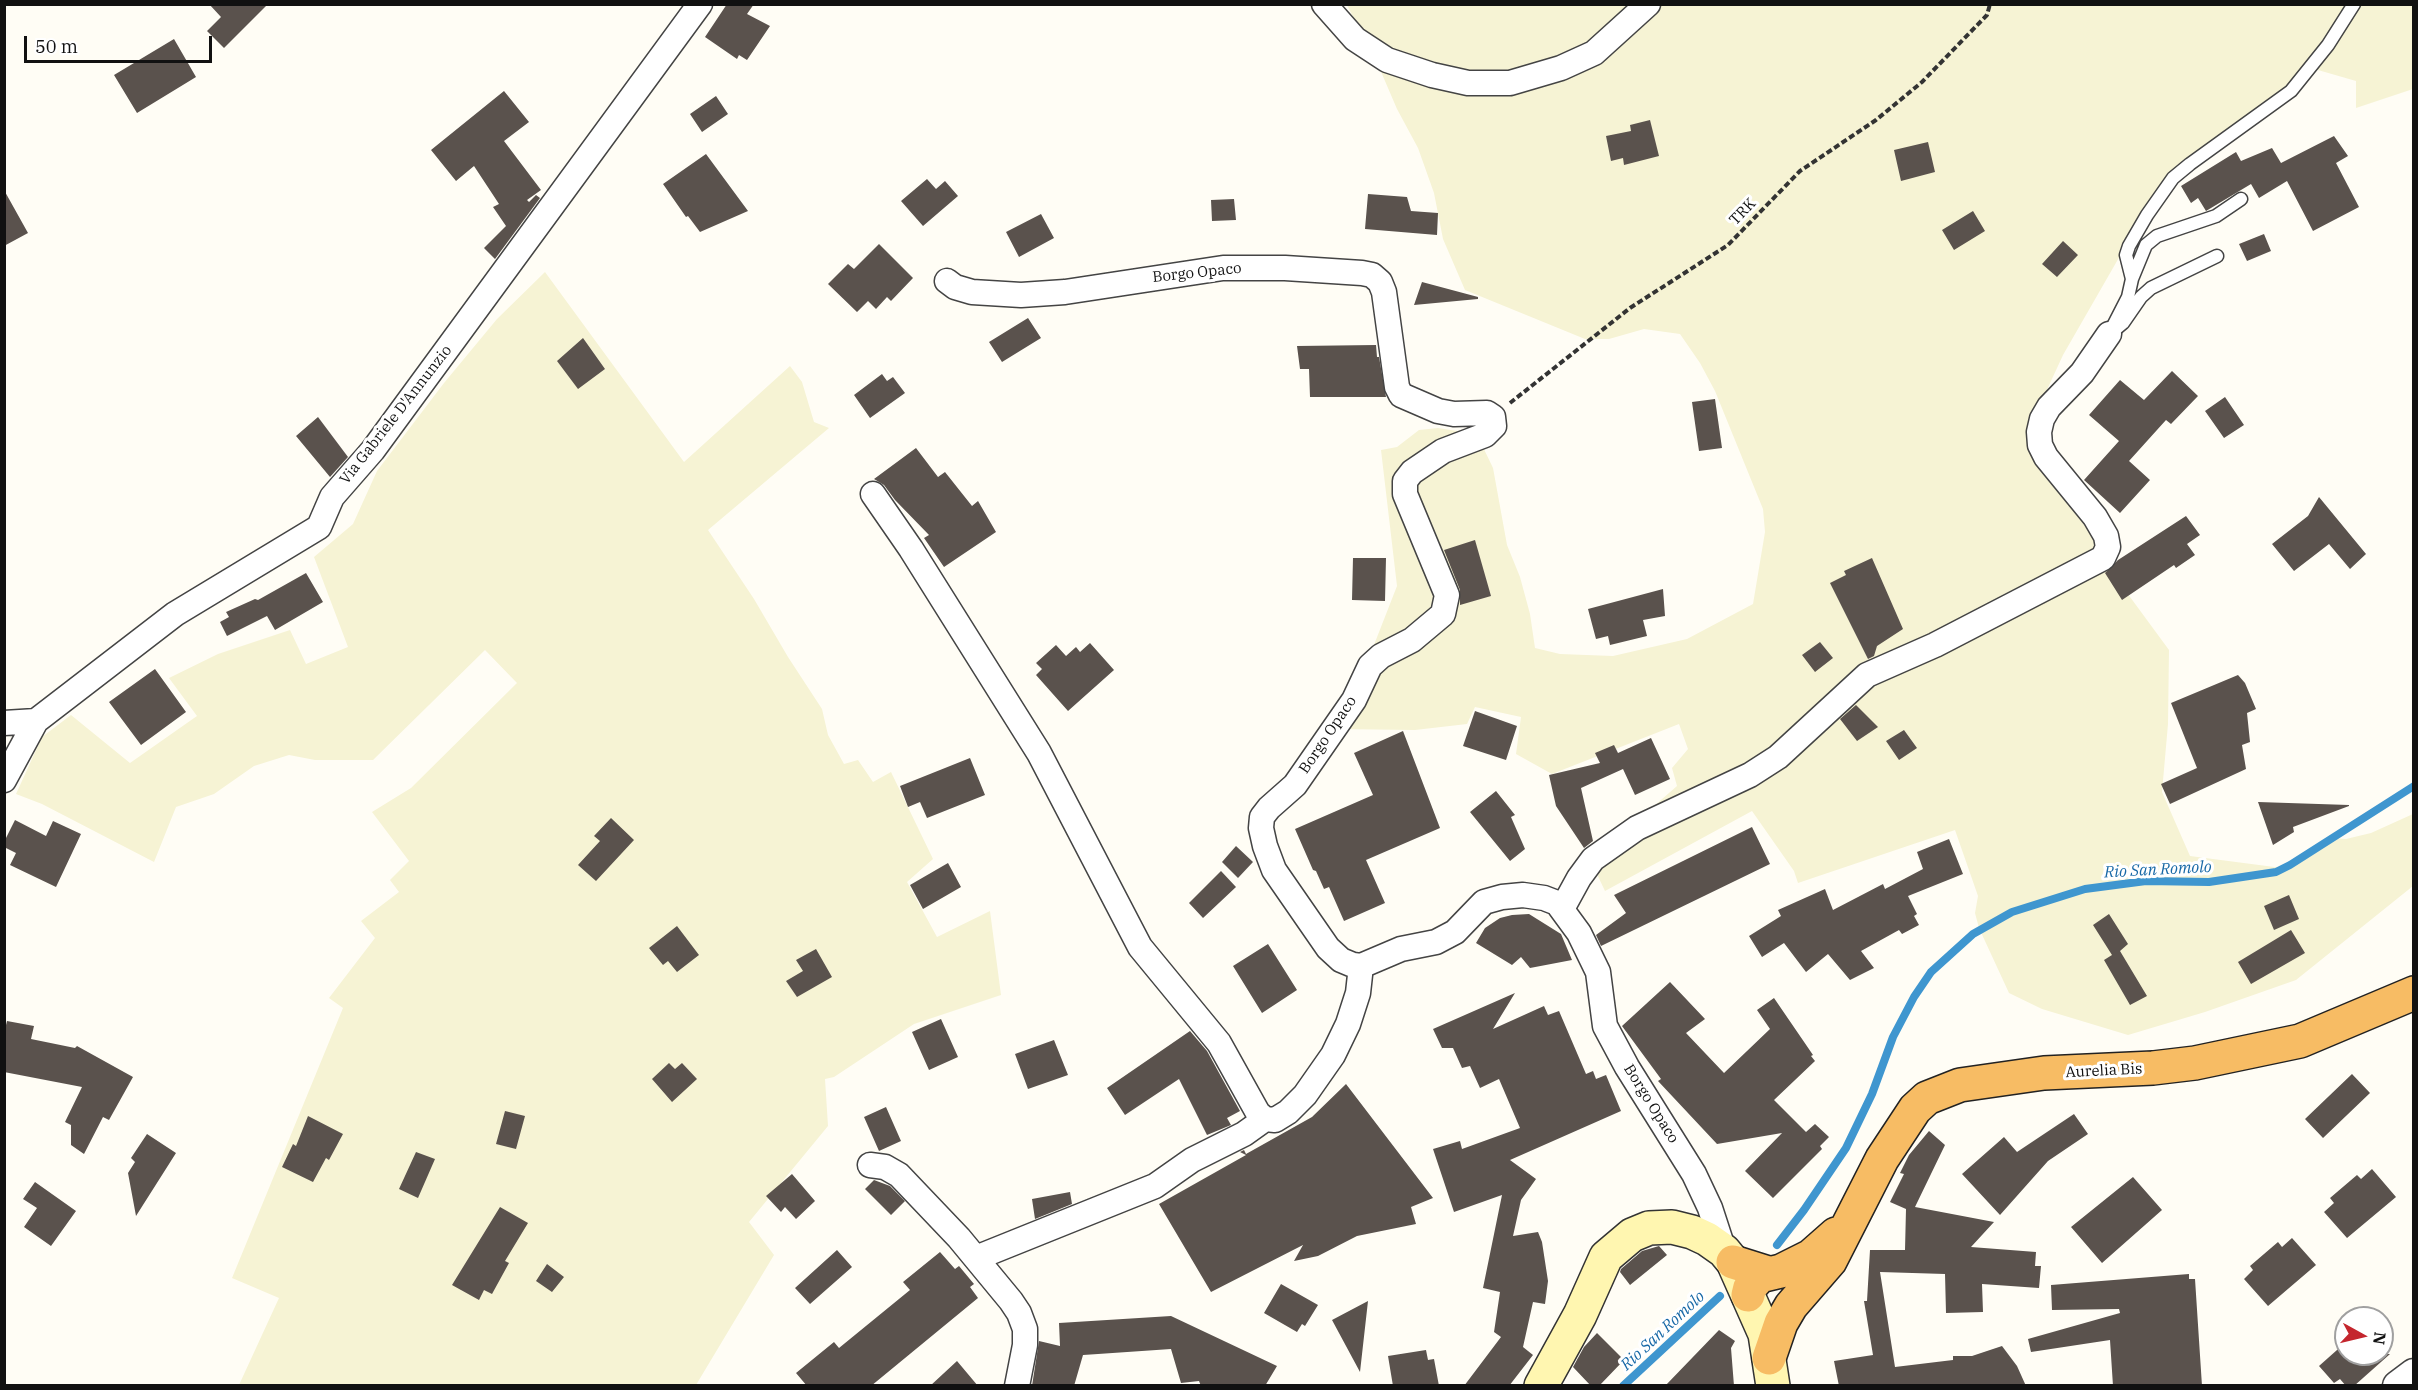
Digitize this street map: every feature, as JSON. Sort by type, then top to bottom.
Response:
[{"type":"highway","name":"Aurelia Bis","points":[[1772,1378],[1781,1323],[1791,1306],[1830,1261],[1882,1159],[1915,1109],[1927,1098],[1942,1090],[1960,1085],[2044,1073],[2153,1068],[2230,1056],[2300,1041],[2414,993]]},
{"type":"highway","points":[[1757,1292],[1781,1271],[1811,1256],[1853,1219]]},
{"type":"highway","points":[[1728,1257],[1772,1310],[1791,1306]]},
{"type":"main road","points":[[1541,1386],[1580,1315],[1606,1257],[1632,1235],[1649,1228],[1672,1227],[1692,1232],[1728,1257]]},
{"type":"main road","points":[[1757,1292],[1772,1378]]},
{"type":"street","name":"Via Gabriele D'Annunzio","points":[[36,721],[175,614],[319,527],[332,497],[373,450],[700,4]]},
{"type":"street","points":[[1324,4],[1354,39],[1387,60],[1432,75],[1468,83],[1510,83],[1561,68],[1594,53],[1648,4]]},
{"type":"street","name":"Borgo Opaco","points":[[947,280],[955,287],[972,292],[1021,295],[1065,292],[1223,268],[1285,268],[1372,275],[1380,282],[1384,292],[1397,387],[1401,395],[1438,411],[1454,414],[1486,413],[1494,417],[1494,426],[1485,435],[1443,451],[1412,472],[1405,481],[1405,494],[1447,595],[1443,614],[1412,640],[1381,656],[1370,666],[1354,700],[1294,785],[1262,817],[1261,828],[1274,870],[1328,948],[1341,960],[1361,966],[1401,949],[1436,942],[1455,932],[1485,902],[1523,895],[1544,898],[1557,903],[1579,933],[1598,972],[1605,1026],[1627,1067],[1694,1174],[1710,1208],[1728,1257]]},
{"type":"street","points":[[1562,909],[1579,878],[1593,859],[1638,828],[1750,775],[1778,757],[1867,675],[1955,635],[2103,558],[2108,547],[2106,536],[2095,517],[2046,457],[2040,445],[2039,432],[2042,419],[2049,407],[2082,373],[2109,334]]},
{"type":"street","points":[[873,494],[911,549],[1039,753],[1110,894],[1140,947],[1219,1043],[1258,1113],[1265,1119],[1275,1120],[1288,1112],[1305,1095],[1333,1055],[1348,1024],[1358,993],[1361,966]]},
{"type":"street","points":[[4,723],[36,721]]},
{"type":"street","points":[[4,780],[36,721]]},
{"type":"street","points":[[976,1258],[1155,1186],[1192,1160],[1244,1134],[1265,1119]]},
{"type":"street","points":[[870,1166],[885,1167],[899,1175],[976,1258],[1011,1301],[1025,1329],[1025,1346],[1017,1386]]},
{"type":"street","points":[[2398,1386],[2414,1374]]},
{"type":"lane","points":[[2132,279],[2126,255],[2129,246],[2173,178],[2292,91],[2328,45],[2354,4]]},
{"type":"lane","points":[[2109,334],[2128,297],[2132,279],[2146,245],[2157,236],[2216,216],[2241,200]]},
{"type":"lane","points":[[2109,334],[2123,323],[2141,297],[2151,288],[2217,256]]},
{"type":"path","name":"TRK","points":[[1494,417],[1630,308],[1728,244],[1800,171],[1876,120],[1922,82],[1987,15],[1990,4]]},
{"type":"shaded area","points":[[1347,5],[2413,5],[2413,89],[2356,108],[2356,81],[2311,68],[2167,174],[2063,355],[2028,431],[2122,586],[2169,650],[2168,724],[2162,792],[2190,856],[2282,868],[2330,838],[2346,839],[2371,833],[2413,814],[2413,886],[2296,980],[2205,1012],[2128,1035],[2042,1009],[2009,993],[1979,928],[1975,913],[1978,896],[1955,830],[1798,883],[1794,871],[1752,811],[1605,891],[1595,870],[1622,834],[1677,786],[1672,768],[1688,749],[1679,724],[1552,774],[1516,754],[1521,717],[1475,707],[1467,724],[1415,730],[1333,729],[1365,668],[1397,586],[1381,450],[1397,447],[1419,430],[1438,428],[1457,431],[1481,443],[1493,468],[1507,545],[1520,577],[1530,614],[1535,648],[1560,654],[1613,656],[1687,639],[1753,604],[1765,532],[1763,509],[1715,391],[1700,363],[1680,334],[1644,329],[1609,339],[1585,339],[1465,290],[1443,239],[1434,193],[1418,148]]},
{"type":"shaded area","points":[[545,272],[684,462],[790,366],[802,382],[814,422],[829,428],[708,530],[822,709],[828,735],[844,764],[858,760],[873,782],[891,772],[933,859],[907,882],[937,937],[990,911],[1001,995],[914,1024],[834,1077],[825,1079],[828,1126],[749,1222],[774,1255],[696,1385],[239,1385],[279,1298],[232,1278],[343,1008],[329,998],[375,938],[361,921],[399,892],[390,880],[409,861],[372,812],[411,788],[517,683],[485,650],[373,760],[315,760],[289,755],[254,766],[214,794],[176,807],[154,862],[42,804],[16,794],[42,737],[71,715],[130,763],[197,716],[169,678],[218,654],[290,630],[306,664],[348,647],[314,557],[353,524],[377,471],[444,383],[497,319]]},
{"type":"building","points":[[209,4],[268,4],[224,48],[207,31],[221,17]]},
{"type":"building","points":[[727,4],[754,4],[747,14],[770,26],[747,60],[739,55],[737,59],[705,37]]},
{"type":"building","points":[[174,39],[196,77],[137,113],[114,75]]},
{"type":"building","points":[[504,91],[529,122],[504,141],[541,190],[527,200],[529,202],[536,195],[540,198],[495,259],[484,248],[506,226],[493,207],[499,204],[474,166],[456,181],[431,150]]},
{"type":"building","points":[[716,96],[728,114],[702,132],[690,114]]},
{"type":"building","points":[[1650,120],[1659,156],[1624,165],[1623,158],[1611,161],[1606,136],[1631,131],[1630,125]]},
{"type":"building","points":[[2334,136],[2348,156],[2336,163],[2359,207],[2313,231],[2287,181],[2259,198],[2251,184],[2206,211],[2198,198],[2191,203],[2181,186],[2236,152],[2241,161],[2272,148],[2281,163]]},
{"type":"building","points":[[1928,142],[1935,172],[1901,181],[1894,150]]},
{"type":"building","points":[[706,154],[748,211],[700,232],[688,216],[686,217],[663,184]]},
{"type":"building","points":[[927,179],[936,189],[945,181],[958,196],[923,226],[901,201]]},
{"type":"building","points":[[4,190],[28,233],[4,246]]},
{"type":"building","points":[[1368,194],[1407,197],[1411,211],[1438,213],[1437,235],[1365,229]]},
{"type":"building","points":[[1234,199],[1236,220],[1212,221],[1211,200]]},
{"type":"building","points":[[1973,211],[1985,231],[1954,250],[1942,230]]},
{"type":"building","points":[[1041,214],[1054,238],[1019,257],[1006,232]]},
{"type":"building","points":[[2264,234],[2271,251],[2247,261],[2239,244]]},
{"type":"building","points":[[2063,241],[2078,255],[2057,277],[2042,264]]},
{"type":"building","points":[[879,244],[913,278],[891,301],[887,297],[876,309],[868,301],[857,312],[828,284],[848,264],[854,269]]},
{"type":"building","points":[[1422,282],[1478,297],[1478,299],[1414,305]]},
{"type":"building","points":[[1028,318],[1041,338],[1002,362],[989,342]]},
{"type":"building","points":[[583,338],[605,369],[578,389],[557,361]]},
{"type":"building","points":[[1376,345],[1386,397],[1310,397],[1309,369],[1300,369],[1297,346]]},
{"type":"building","points":[[2172,371],[2198,396],[2171,424],[2166,420],[2129,461],[2150,480],[2120,513],[2084,480],[2119,441],[2089,415],[2120,380],[2144,400]]},
{"type":"building","points":[[882,374],[887,381],[893,377],[905,393],[870,418],[854,395]]},
{"type":"building","points":[[2225,397],[2244,425],[2224,438],[2205,411]]},
{"type":"building","points":[[1715,399],[1722,448],[1699,451],[1692,402]]},
{"type":"building","points":[[318,417],[348,457],[330,477],[296,436]]},
{"type":"building","points":[[916,448],[938,477],[945,472],[972,506],[978,501],[996,532],[944,567],[924,538],[929,535],[895,500],[884,485],[874,479]]},
{"type":"building","points":[[2319,497],[2366,554],[2350,569],[2329,544],[2294,571],[2272,544],[2308,516]]},
{"type":"building","points":[[2186,516],[2200,535],[2187,544],[2195,555],[2176,568],[2174,565],[2122,600],[2105,573],[2118,560]]},
{"type":"building","points":[[1475,540],[1491,596],[1460,605],[1460,590],[1444,550]]},
{"type":"building","points":[[1353,558],[1386,558],[1385,601],[1352,600]]},
{"type":"building","points":[[1872,558],[1903,629],[1877,646],[1874,656],[1868,659],[1830,583],[1846,575],[1844,571]]},
{"type":"building","points":[[306,573],[323,602],[275,630],[267,616],[227,636],[220,622],[229,617],[226,612],[255,599],[258,600]]},
{"type":"building","points":[[1663,589],[1665,616],[1643,620],[1647,636],[1610,645],[1608,636],[1596,639],[1588,609]]},
{"type":"building","points":[[1820,642],[1833,658],[1815,672],[1802,655]]},
{"type":"building","points":[[1090,643],[1114,670],[1068,711],[1036,675],[1042,669],[1036,663],[1056,645],[1066,656],[1076,647],[1080,652]]},
{"type":"building","points":[[155,669],[186,712],[141,745],[109,702]]},
{"type":"building","points":[[2238,675],[2245,683],[2256,709],[2247,713],[2250,742],[2242,745],[2246,769],[2170,804],[2161,784],[2197,768],[2171,703]]},
{"type":"building","points":[[1856,705],[1878,727],[1857,741],[1840,719]]},
{"type":"building","points":[[1475,711],[1517,726],[1506,760],[1463,746]]},
{"type":"building","points":[[1904,730],[1917,748],[1899,760],[1886,741]]},
{"type":"building","points":[[1403,731],[1440,828],[1366,860],[1385,903],[1344,921],[1329,887],[1324,889],[1316,871],[1313,870],[1295,829],[1373,795],[1354,753]]},
{"type":"building","points":[[1651,738],[1670,779],[1635,795],[1623,769],[1581,788],[1593,841],[1584,848],[1556,806],[1549,775],[1600,763],[1595,753],[1614,745],[1618,753]]},
{"type":"building","points":[[970,758],[985,795],[927,818],[920,802],[908,807],[900,786]]},
{"type":"building","points":[[1496,791],[1515,815],[1511,817],[1525,849],[1510,861],[1470,812]]},
{"type":"building","points":[[2258,802],[2349,806],[2293,827],[2294,832],[2273,845]]},
{"type":"building","points":[[611,818],[634,840],[596,881],[578,865],[600,841],[594,836]]},
{"type":"building","points":[[15,820],[46,836],[53,821],[81,834],[56,887],[10,865],[16,853],[4,847],[4,842]]},
{"type":"building","points":[[1752,827],[1770,864],[1601,946],[1596,935],[1626,913],[1614,895]]},
{"type":"building","points":[[1949,839],[1963,874],[1908,896],[1917,914],[1914,916],[1919,925],[1902,934],[1899,930],[1861,951],[1874,968],[1850,980],[1828,954],[1806,972],[1784,943],[1762,957],[1749,936],[1781,916],[1778,910],[1825,889],[1833,910],[1883,884],[1885,889],[1923,869],[1917,852]]},
{"type":"building","points":[[1236,846],[1253,862],[1238,878],[1222,862]]},
{"type":"building","points":[[948,863],[961,887],[923,909],[910,885]]},
{"type":"building","points":[[1221,871],[1236,887],[1203,918],[1189,903]]},
{"type":"building","points":[[2289,895],[2299,919],[2274,930],[2264,906]]},
{"type":"building","points":[[1529,914],[1561,934],[1572,960],[1530,968],[1521,957],[1512,965],[1476,943],[1485,928],[1500,918]]},
{"type":"building","points":[[2109,914],[2128,944],[2120,951],[2147,996],[2130,1005],[2104,960],[2112,955],[2093,925]]},
{"type":"building","points":[[677,926],[699,955],[677,972],[668,961],[663,965],[649,948]]},
{"type":"building","points":[[2291,930],[2305,953],[2251,984],[2238,962]]},
{"type":"building","points":[[1268,944],[1297,990],[1262,1013],[1233,966]]},
{"type":"building","points":[[816,949],[832,977],[797,997],[786,981],[803,971],[796,960]]},
{"type":"building","points":[[1670,982],[1705,1019],[1686,1033],[1724,1073],[1770,1029],[1757,1010],[1774,998],[1813,1055],[1811,1056],[1815,1061],[1774,1100],[1806,1132],[1815,1124],[1829,1137],[1820,1146],[1822,1149],[1773,1198],[1745,1171],[1782,1133],[1717,1144],[1658,1081],[1661,1079],[1622,1026]]},
{"type":"building","points":[[1515,993],[1493,1029],[1544,1006],[1548,1015],[1559,1011],[1586,1074],[1593,1071],[1596,1079],[1606,1075],[1621,1111],[1510,1160],[1536,1179],[1521,1200],[1513,1236],[1538,1232],[1542,1242],[1548,1281],[1545,1304],[1533,1302],[1523,1347],[1533,1355],[1509,1386],[1464,1386],[1501,1337],[1494,1332],[1500,1292],[1483,1288],[1502,1195],[1454,1212],[1433,1149],[1460,1141],[1462,1149],[1520,1128],[1499,1079],[1480,1088],[1470,1066],[1462,1068],[1453,1048],[1442,1048],[1433,1029]]},
{"type":"building","points":[[941,1019],[958,1057],[929,1070],[912,1032]]},
{"type":"building","points":[[7,1021],[34,1026],[31,1039],[75,1048],[77,1046],[133,1077],[109,1120],[103,1117],[84,1154],[71,1145],[71,1125],[65,1122],[82,1087],[4,1072],[4,1033]]},
{"type":"building","points":[[1190,1031],[1207,1051],[1240,1111],[1227,1118],[1231,1125],[1207,1135],[1179,1079],[1125,1115],[1107,1088]]},
{"type":"building","points":[[1054,1040],[1068,1075],[1028,1089],[1015,1054]]},
{"type":"building","points":[[669,1063],[675,1069],[682,1063],[697,1079],[672,1102],[652,1079]]},
{"type":"building","points":[[2352,1074],[2370,1093],[2323,1138],[2305,1119]]},
{"type":"building","points":[[1346,1084],[1433,1198],[1411,1207],[1416,1224],[1357,1236],[1318,1256],[1294,1261],[1303,1245],[1211,1292],[1159,1204],[1246,1155],[1240,1152],[1244,1150],[1246,1154],[1312,1117]]},
{"type":"building","points":[[886,1107],[901,1141],[879,1151],[864,1117]]},
{"type":"building","points":[[505,1111],[525,1116],[516,1149],[496,1144]]},
{"type":"building","points":[[2074,1114],[2088,1134],[2048,1161],[2000,1215],[1962,1174],[2004,1137],[2017,1152]]},
{"type":"building","points":[[308,1116],[343,1134],[329,1160],[326,1158],[313,1182],[282,1167],[293,1144],[296,1146]]},
{"type":"building","points":[[1929,1131],[1945,1145],[1915,1207],[1994,1222],[1971,1247],[2036,1252],[2035,1266],[2041,1266],[2039,1288],[1982,1284],[1983,1312],[1946,1313],[1945,1274],[1880,1272],[1895,1367],[1953,1360],[1953,1356],[1972,1356],[2002,1346],[2017,1366],[2026,1386],[1839,1386],[1834,1361],[1873,1355],[1864,1301],[1867,1301],[1870,1250],[1905,1250],[1906,1209],[1890,1202],[1904,1174],[1900,1173],[1909,1155]]},
{"type":"building","points":[[147,1134],[176,1153],[136,1216],[128,1173],[135,1162],[131,1158]]},
{"type":"building","points":[[416,1152],[435,1159],[418,1198],[399,1189]]},
{"type":"building","points":[[2372,1169],[2396,1197],[2347,1238],[2324,1212],[2334,1203],[2330,1198],[2357,1175],[2361,1179]]},
{"type":"building","points":[[792,1174],[815,1201],[796,1219],[785,1207],[781,1212],[766,1196]]},
{"type":"building","points":[[2133,1177],[2162,1210],[2102,1263],[2071,1227]]},
{"type":"building","points":[[874,1180],[890,1186],[905,1201],[891,1215],[865,1189]]},
{"type":"building","points":[[35,1182],[76,1211],[51,1246],[24,1227],[37,1208],[23,1199]]},
{"type":"building","points":[[1070,1192],[1072,1204],[1035,1219],[1032,1199]]},
{"type":"building","points":[[500,1207],[528,1223],[505,1261],[509,1263],[492,1294],[484,1290],[479,1300],[452,1285]]},
{"type":"building","points":[[2292,1238],[2316,1265],[2268,1306],[2244,1279],[2253,1270],[2250,1266],[2278,1242],[2282,1247]]},
{"type":"building","points":[[1659,1246],[1667,1255],[1630,1285],[1620,1272],[1621,1269],[1642,1251]]},
{"type":"building","points":[[837,1250],[852,1267],[810,1304],[795,1288]]},
{"type":"building","points":[[940,1252],[955,1269],[959,1266],[974,1284],[970,1287],[978,1298],[871,1386],[807,1386],[796,1373],[834,1342],[839,1348],[910,1290],[903,1282]]},
{"type":"building","points":[[547,1264],[564,1277],[552,1292],[536,1281]]},
{"type":"building","points":[[2189,1274],[2189,1279],[2195,1279],[2202,1386],[2113,1386],[2110,1340],[2031,1352],[2028,1339],[2120,1313],[2119,1309],[2052,1310],[2051,1285]]},
{"type":"building","points":[[1281,1284],[1318,1305],[1305,1326],[1302,1324],[1297,1332],[1264,1313]]},
{"type":"building","points":[[1368,1301],[1360,1372],[1332,1320]]},
{"type":"building","points":[[1171,1316],[1277,1366],[1265,1386],[1201,1386],[1199,1381],[1181,1383],[1171,1349],[1083,1355],[1074,1386],[1032,1386],[1039,1341],[1060,1346],[1059,1323]]},
{"type":"building","points":[[1719,1330],[1735,1341],[1731,1348],[1734,1386],[1665,1386]]},
{"type":"building","points":[[1597,1333],[1624,1360],[1599,1386],[1591,1386],[1573,1367],[1584,1347]]},
{"type":"building","points":[[1426,1350],[1428,1360],[1434,1359],[1439,1386],[1393,1386],[1388,1356]]},
{"type":"building","points":[[2334,1353],[2334,1366],[2376,1366],[2354,1386],[2346,1386],[2340,1379],[2334,1383],[2319,1366]]},
{"type":"building","points":[[957,1361],[978,1386],[930,1386]]},
{"type":"waterway","name":"Rio San Romolo","points":[[1777,1245],[1846,1148],[1872,1094],[1893,1037],[1914,997],[1931,972],[1973,934],[2012,912],[2085,889],[2146,881],[2209,882],[2276,872],[2414,786]]},
{"type":"waterway","name":"Rio San Romolo","points":[[1623,1386],[1720,1296]]}]
